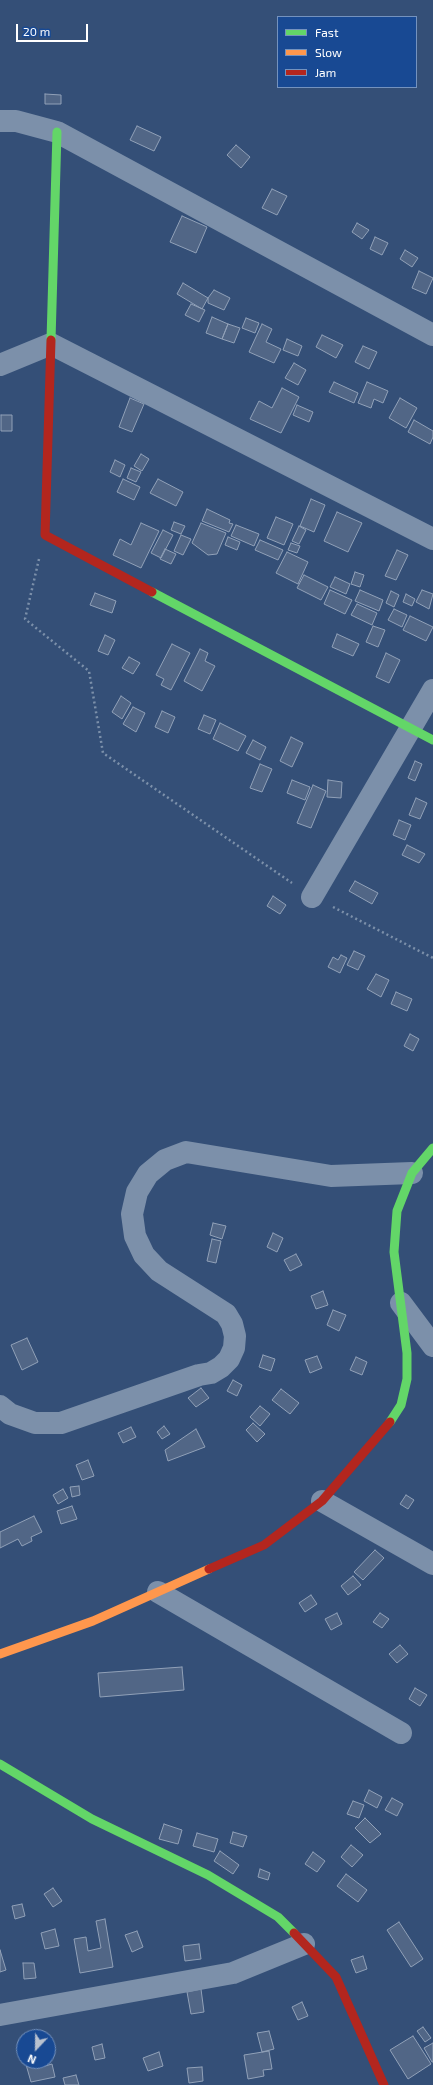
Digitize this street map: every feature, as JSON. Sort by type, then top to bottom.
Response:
[{"type":"street","points":[[0,121],[16,121],[57,132],[433,335]]},
{"type":"street","points":[[57,132],[45,535],[433,740]]},
{"type":"street","points":[[0,365],[51,344],[433,539]]},
{"type":"street","points":[[312,897],[433,690]]},
{"type":"street","points":[[0,1654],[93,1621],[264,1545],[322,1501],[368,1446],[387,1428],[401,1405],[407,1379],[407,1353],[394,1252],[397,1211],[412,1173],[433,1148]]},
{"type":"street","points":[[0,1406],[10,1414],[35,1423],[60,1424],[199,1375],[211,1373],[230,1359],[234,1348],[235,1336],[232,1324],[226,1314],[159,1271],[144,1255],[135,1236],[132,1214],[137,1192],[148,1174],[165,1160],[186,1152],[331,1176],[412,1173]]},
{"type":"street","points":[[401,1304],[433,1346]]},
{"type":"street","points":[[322,1501],[433,1564]]},
{"type":"street","points":[[158,1592],[401,1733]]},
{"type":"street","points":[[0,1764],[92,1819],[208,1875],[278,1917],[336,1977],[384,2085]]},
{"type":"street","points":[[0,2015],[232,1973],[304,1944]]},
{"type":"path","points":[[45,535],[25,619],[88,671],[103,753],[312,897],[433,958]]},
{"type":"building","points":[[45,94],[61,95],[61,104],[45,104]]},
{"type":"building","points":[[137,126],[161,137],[154,151],[130,140]]},
{"type":"building","points":[[236,145],[250,157],[241,168],[227,155]]},
{"type":"building","points":[[272,189],[287,196],[277,215],[262,208]]},
{"type":"building","points":[[182,216],[207,227],[196,253],[170,242]]},
{"type":"building","points":[[357,223],[369,230],[362,239],[352,232]]},
{"type":"building","points":[[375,237],[388,243],[382,255],[370,249]]},
{"type":"building","points":[[405,250],[418,258],[412,267],[400,259]]},
{"type":"building","points":[[419,271],[433,278],[426,294],[412,288]]},
{"type":"building","points":[[183,283],[208,298],[202,309],[177,294]]},
{"type":"building","points":[[214,290],[230,298],[224,310],[208,303],[208,298]]},
{"type":"building","points":[[191,304],[205,310],[199,322],[185,315]]},
{"type":"building","points":[[212,317],[228,324],[222,339],[206,333]]},
{"type":"building","points":[[246,318],[259,323],[255,333],[242,328]]},
{"type":"building","points":[[228,324],[240,328],[234,343],[222,339]]},
{"type":"building","points":[[262,324],[272,329],[266,342],[281,349],[274,363],[249,352]]},
{"type":"building","points":[[322,335],[343,345],[336,358],[316,347]]},
{"type":"building","points":[[287,339],[302,346],[298,356],[283,350]]},
{"type":"building","points":[[363,346],[377,352],[369,369],[355,362]]},
{"type":"building","points":[[294,363],[306,370],[298,385],[285,378]]},
{"type":"building","points":[[334,382],[358,393],[354,403],[329,392]]},
{"type":"building","points":[[367,382],[388,391],[383,403],[374,399],[371,408],[358,403]]},
{"type":"building","points":[[282,388],[299,397],[281,433],[250,419],[259,401],[272,408]]},
{"type":"building","points":[[130,398],[144,404],[132,432],[119,427]]},
{"type":"building","points":[[400,398],[417,408],[406,428],[389,418]]},
{"type":"building","points":[[297,405],[313,412],[309,422],[293,415]]},
{"type":"building","points":[[1,415],[12,415],[12,431],[1,431]]},
{"type":"building","points":[[414,420],[433,431],[433,437],[430,444],[408,432]]},
{"type":"building","points":[[141,454],[149,459],[142,471],[134,466]]},
{"type":"building","points":[[115,460],[125,465],[120,477],[110,472]]},
{"type":"building","points":[[131,468],[141,472],[136,482],[127,478]]},
{"type":"building","points":[[123,479],[140,487],[134,500],[117,492]]},
{"type":"building","points":[[158,479],[183,492],[176,506],[150,493]]},
{"type":"building","points":[[311,499],[325,505],[314,532],[300,526]]},
{"type":"building","points":[[207,509],[230,520],[229,523],[233,524],[229,532],[202,521]]},
{"type":"building","points":[[337,512],[362,523],[348,552],[324,541]]},
{"type":"building","points":[[276,517],[293,524],[284,545],[267,538]]},
{"type":"building","points":[[174,522],[185,526],[181,534],[171,530]]},
{"type":"building","points":[[141,523],[159,531],[141,568],[113,555],[120,539],[131,545]]},
{"type":"building","points":[[201,523],[226,533],[217,554],[208,555],[192,543]]},
{"type":"building","points":[[236,525],[259,534],[254,546],[231,536]]},
{"type":"building","points":[[299,526],[306,530],[299,544],[292,541]]},
{"type":"building","points":[[163,530],[173,535],[161,558],[151,553]]},
{"type":"building","points":[[181,535],[191,539],[183,555],[174,551]]},
{"type":"building","points":[[228,537],[240,542],[237,550],[225,545]]},
{"type":"building","points":[[260,540],[283,550],[278,560],[255,550]]},
{"type":"building","points":[[291,543],[300,546],[297,553],[288,550]]},
{"type":"building","points":[[165,549],[176,554],[171,564],[160,559]]},
{"type":"building","points":[[397,550],[408,555],[396,580],[385,576]]},
{"type":"building","points":[[287,552],[308,562],[298,584],[276,573]]},
{"type":"building","points":[[355,572],[364,575],[360,587],[351,584]]},
{"type":"building","points":[[304,575],[328,587],[321,600],[297,588]]},
{"type":"building","points":[[335,577],[350,584],[346,594],[330,587]]},
{"type":"building","points":[[330,590],[352,600],[345,614],[324,604]]},
{"type":"building","points":[[360,590],[383,600],[379,611],[355,601]]},
{"type":"building","points":[[422,590],[433,594],[429,609],[416,602]]},
{"type":"building","points":[[391,591],[399,595],[394,607],[386,603]]},
{"type":"building","points":[[95,593],[116,601],[112,613],[90,605]]},
{"type":"building","points":[[406,594],[415,599],[412,606],[403,602]]},
{"type":"building","points":[[357,604],[377,613],[372,625],[351,615]]},
{"type":"building","points":[[394,609],[407,615],[402,627],[388,620]]},
{"type":"building","points":[[410,616],[433,627],[426,641],[403,630]]},
{"type":"building","points":[[373,626],[385,630],[378,647],[366,642]]},
{"type":"building","points":[[337,634],[359,644],[353,656],[332,647]]},
{"type":"building","points":[[105,635],[115,640],[108,655],[98,651]]},
{"type":"building","points":[[172,644],[190,653],[171,690],[161,685],[164,679],[156,675]]},
{"type":"building","points":[[200,649],[208,653],[205,661],[215,666],[202,691],[184,681]]},
{"type":"building","points":[[386,653],[400,660],[389,683],[376,677]]},
{"type":"building","points":[[129,657],[140,663],[133,674],[122,668]]},
{"type":"building","points":[[121,696],[131,703],[122,719],[112,712]]},
{"type":"building","points":[[133,707],[145,713],[136,732],[123,724]]},
{"type":"building","points":[[162,711],[175,717],[168,733],[155,727]]},
{"type":"building","points":[[204,715],[216,720],[210,734],[198,729]]},
{"type":"building","points":[[220,723],[246,736],[238,751],[213,739]]},
{"type":"building","points":[[291,737],[303,743],[292,767],[280,761]]},
{"type":"building","points":[[253,740],[266,747],[260,760],[246,753]]},
{"type":"building","points":[[415,761],[422,764],[415,781],[408,778]]},
{"type":"building","points":[[260,764],[272,769],[262,792],[250,788]]},
{"type":"building","points":[[292,780],[310,787],[305,800],[287,793]]},
{"type":"building","points":[[328,780],[342,782],[341,798],[327,797]]},
{"type":"building","points":[[313,785],[326,791],[311,828],[297,823]]},
{"type":"building","points":[[416,798],[427,803],[420,819],[409,815]]},
{"type":"building","points":[[399,820],[411,825],[405,840],[393,835]]},
{"type":"building","points":[[407,845],[425,854],[419,863],[402,855]]},
{"type":"building","points":[[355,881],[378,893],[372,904],[349,891]]},
{"type":"building","points":[[273,896],[286,905],[280,914],[267,906]]},
{"type":"building","points":[[354,951],[365,956],[358,970],[347,965]]},
{"type":"building","points":[[341,955],[347,958],[340,973],[328,967],[333,957],[338,960]]},
{"type":"building","points":[[376,974],[389,980],[381,997],[367,989]]},
{"type":"building","points":[[396,992],[412,999],[407,1011],[391,1004]]},
{"type":"building","points":[[410,1034],[419,1039],[413,1051],[404,1046]]},
{"type":"building","points":[[213,1223],[226,1226],[222,1239],[210,1235]]},
{"type":"building","points":[[273,1233],[283,1238],[277,1252],[267,1247]]},
{"type":"building","points":[[212,1239],[221,1241],[216,1263],[207,1261]]},
{"type":"building","points":[[296,1254],[302,1265],[290,1271],[284,1260]]},
{"type":"building","points":[[323,1291],[328,1305],[316,1309],[311,1296]]},
{"type":"building","points":[[333,1310],[346,1315],[339,1331],[327,1325]]},
{"type":"building","points":[[27,1338],[38,1362],[22,1370],[11,1345]]},
{"type":"building","points":[[263,1355],[275,1359],[271,1371],[259,1367]]},
{"type":"building","points":[[317,1356],[322,1368],[310,1373],[305,1360]]},
{"type":"building","points":[[356,1357],[367,1362],[362,1375],[350,1370]]},
{"type":"building","points":[[233,1380],[242,1385],[237,1396],[227,1391]]},
{"type":"building","points":[[201,1388],[209,1398],[196,1407],[188,1398]]},
{"type":"building","points":[[281,1389],[299,1403],[290,1414],[272,1400]]},
{"type":"building","points":[[260,1406],[270,1414],[260,1426],[250,1417]]},
{"type":"building","points":[[253,1423],[265,1434],[257,1442],[246,1430]]},
{"type":"building","points":[[164,1426],[170,1434],[162,1439],[157,1432]]},
{"type":"building","points":[[131,1427],[136,1437],[123,1443],[118,1433]]},
{"type":"building","points":[[196,1429],[205,1447],[168,1461],[165,1450]]},
{"type":"building","points":[[88,1460],[94,1476],[82,1480],[76,1465]]},
{"type":"building","points":[[79,1486],[80,1495],[72,1497],[70,1487]]},
{"type":"building","points":[[63,1489],[68,1498],[58,1504],[53,1495]]},
{"type":"building","points":[[406,1495],[414,1500],[408,1509],[400,1504]]},
{"type":"building","points":[[72,1506],[77,1519],[61,1524],[57,1511]]},
{"type":"building","points":[[34,1516],[42,1532],[31,1537],[32,1541],[22,1546],[18,1539],[0,1548],[0,1532]]},
{"type":"building","points":[[375,1550],[384,1558],[363,1580],[354,1572]]},
{"type":"building","points":[[353,1576],[361,1585],[348,1595],[341,1586]]},
{"type":"building","points":[[311,1595],[317,1604],[305,1612],[299,1603]]},
{"type":"building","points":[[337,1613],[342,1624],[331,1630],[325,1619]]},
{"type":"building","points":[[380,1613],[389,1619],[382,1628],[373,1622]]},
{"type":"building","points":[[400,1645],[408,1654],[397,1663],[389,1654]]},
{"type":"building","points":[[182,1667],[184,1690],[100,1697],[98,1673]]},
{"type":"building","points":[[415,1688],[427,1695],[420,1706],[409,1699]]},
{"type":"building","points":[[369,1790],[382,1797],[377,1808],[364,1801]]},
{"type":"building","points":[[392,1798],[403,1804],[397,1816],[385,1810]]},
{"type":"building","points":[[353,1801],[364,1805],[359,1818],[347,1814]]},
{"type":"building","points":[[365,1818],[381,1834],[370,1843],[355,1828]]},
{"type":"building","points":[[164,1824],[182,1830],[178,1844],[159,1839]]},
{"type":"building","points":[[233,1832],[247,1836],[243,1847],[230,1843]]},
{"type":"building","points":[[197,1833],[218,1839],[214,1852],[193,1846]]},
{"type":"building","points":[[351,1845],[363,1855],[352,1867],[341,1857]]},
{"type":"building","points":[[220,1851],[239,1865],[233,1874],[214,1861]]},
{"type":"building","points":[[313,1852],[325,1861],[317,1872],[305,1864]]},
{"type":"building","points":[[260,1869],[270,1873],[268,1880],[258,1877]]},
{"type":"building","points":[[346,1874],[367,1890],[358,1902],[337,1886]]},
{"type":"building","points":[[53,1888],[62,1901],[53,1907],[44,1894]]},
{"type":"building","points":[[22,1904],[25,1916],[15,1919],[12,1906]]},
{"type":"building","points":[[105,1919],[113,1967],[80,1973],[74,1939],[86,1937],[88,1951],[101,1948],[96,1921]]},
{"type":"building","points":[[399,1922],[423,1959],[411,1967],[387,1930]]},
{"type":"building","points":[[55,1929],[59,1946],[45,1949],[41,1933]]},
{"type":"building","points":[[137,1931],[143,1947],[132,1952],[125,1935]]},
{"type":"building","points":[[199,1944],[201,1959],[185,1961],[183,1946]]},
{"type":"building","points":[[0,1950],[6,1970],[0,1972]]},
{"type":"building","points":[[363,1956],[367,1969],[356,1973],[351,1960]]},
{"type":"building","points":[[23,1963],[34,1963],[36,1978],[24,1979]]},
{"type":"building","points":[[201,1989],[204,2012],[191,2014],[187,1992]]},
{"type":"building","points":[[302,2002],[308,2016],[298,2020],[292,2007]]},
{"type":"building","points":[[423,2027],[431,2038],[425,2042],[417,2031]]},
{"type":"building","points":[[269,2031],[274,2049],[262,2052],[257,2033]]},
{"type":"building","points":[[413,2036],[431,2064],[408,2079],[390,2050]]},
{"type":"building","points":[[433,2043],[433,2062],[432,2062],[424,2048]]},
{"type":"building","points":[[102,2044],[105,2058],[95,2060],[92,2047]]},
{"type":"building","points":[[269,2051],[272,2069],[263,2070],[264,2076],[248,2079],[244,2055]]},
{"type":"building","points":[[159,2052],[163,2066],[148,2071],[143,2058]]},
{"type":"building","points":[[202,2067],[203,2081],[189,2083],[187,2068]]},
{"type":"building","points":[[27,2069],[53,2069],[55,2077],[31,2082]]},
{"type":"building","points":[[76,2075],[79,2085],[65,2085],[63,2078]]},
{"type":"traffic: fast","points":[[51,340],[57,132]]},
{"type":"traffic: fast","points":[[152,592],[433,740]]},
{"type":"traffic: fast","points":[[390,1422],[401,1405],[407,1379],[407,1353],[394,1252],[397,1211],[412,1173],[433,1148]]},
{"type":"traffic: fast","points":[[0,1764],[92,1819],[208,1875],[278,1917],[294,1933]]},
{"type":"traffic: slow","points":[[0,1654],[93,1621],[209,1569]]},
{"type":"traffic: jam","points":[[51,340],[45,535],[152,592]]},
{"type":"traffic: jam","points":[[209,1569],[264,1545],[322,1501],[390,1422]]},
{"type":"traffic: jam","points":[[294,1933],[336,1977],[384,2085]]}]
